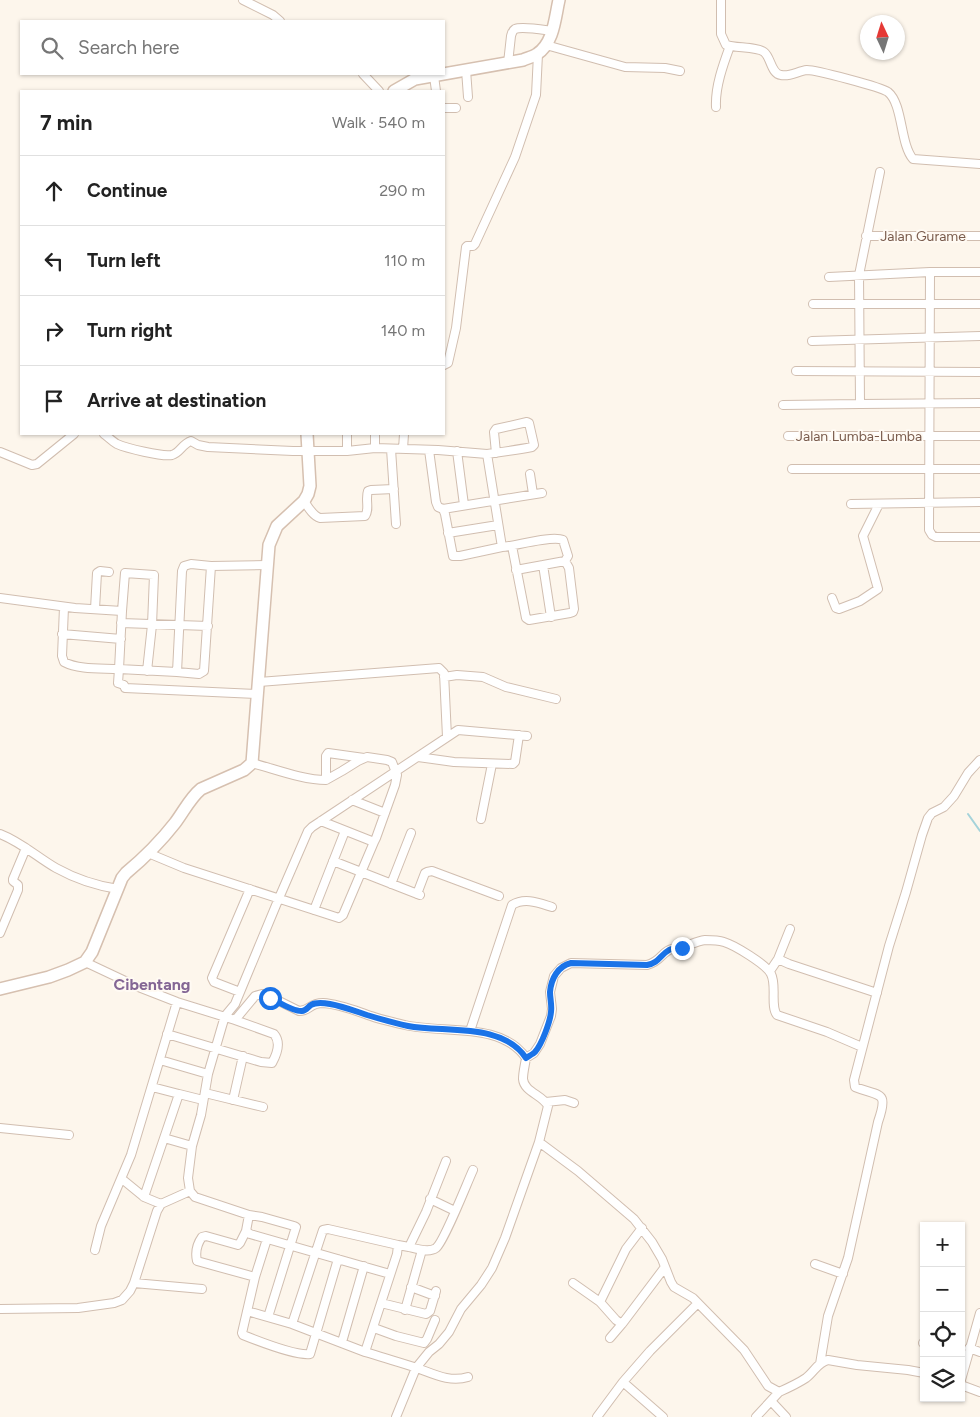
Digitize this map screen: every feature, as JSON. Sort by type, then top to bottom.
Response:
[{"type":"street","points":[[243,0],[273,15],[279,20]]},
{"type":"street","points":[[445,74],[523,60],[538,54],[546,45],[552,31],[559,0]]},
{"type":"street","points":[[721,0],[721,34],[726,45],[760,50],[766,55],[779,75],[790,75],[810,70],[877,87],[888,92],[895,102],[907,148],[913,160],[980,164]]},
{"type":"street","points":[[508,63],[511,36],[512,32],[516,29],[552,31]]},
{"type":"street","points":[[546,45],[625,67],[665,68],[680,71]]},
{"type":"street","points":[[716,107],[717,89],[730,46]]},
{"type":"street","points":[[445,365],[448,363],[456,328],[466,248],[467,246],[474,246],[515,156],[536,95],[538,54]]},
{"type":"street","points":[[466,70],[468,98]]},
{"type":"street","points":[[364,75],[378,90]]},
{"type":"street","points":[[396,90],[415,79],[439,75]]},
{"type":"street","points":[[434,76],[436,90]]},
{"type":"street","points":[[445,108],[456,108]]},
{"type":"street","points":[[860,404],[859,275],[880,172]]},
{"type":"street","name":"Jalan Gurame","points":[[866,236],[980,236]]},
{"type":"street","points":[[930,272],[929,530],[932,535],[937,537],[980,538]]},
{"type":"street","points":[[828,277],[930,272],[980,272]]},
{"type":"street","points":[[813,304],[980,304]]},
{"type":"street","points":[[812,341],[980,336]]},
{"type":"street","points":[[796,371],[980,372]]},
{"type":"street","points":[[783,405],[980,403]]},
{"type":"street","points":[[105,435],[118,444],[165,455],[173,455],[184,444],[191,441],[208,447],[308,451],[375,448],[487,454],[496,453],[533,447],[529,423],[496,428],[494,432],[496,453]]},
{"type":"street","points":[[0,452],[32,465],[37,464],[73,435]]},
{"type":"street","points":[[0,989],[49,977],[85,962],[92,952],[122,878],[126,873],[148,853],[175,823],[200,788],[244,770],[252,762],[269,545],[277,526],[304,501],[310,486],[308,435]]},
{"type":"street","points":[[347,435],[347,450]]},
{"type":"street","points":[[375,435],[375,448]]},
{"type":"street","points":[[403,449],[404,435]]},
{"type":"street","name":"Jalan Lumba-Lumba","points":[[788,436],[980,436]]},
{"type":"street","points":[[391,449],[396,524]]},
{"type":"street","points":[[429,450],[438,507],[443,508],[542,493]]},
{"type":"street","points":[[457,452],[464,505]]},
{"type":"street","points":[[487,454],[502,547]]},
{"type":"street","points":[[792,469],[980,469]]},
{"type":"street","points":[[530,474],[532,494]]},
{"type":"street","points":[[304,501],[312,512],[320,518],[365,516],[367,513],[366,495],[368,491],[394,489]]},
{"type":"street","points":[[851,504],[980,502]]},
{"type":"street","points":[[832,598],[836,608],[839,609],[860,602],[878,589],[863,536],[879,504]]},
{"type":"street","points":[[443,508],[453,556],[540,541],[563,540],[568,556],[565,561],[516,570]]},
{"type":"street","points":[[448,532],[498,525]]},
{"type":"street","points":[[512,546],[526,618],[529,620],[570,613],[574,609],[570,568],[565,561]]},
{"type":"street","points":[[177,672],[182,569],[186,565],[191,564],[211,566],[267,565]]},
{"type":"street","points":[[543,565],[551,616]]},
{"type":"street","points":[[64,607],[62,656],[64,662],[83,667],[198,674],[204,672],[211,566]]},
{"type":"street","points":[[95,609],[96,576],[100,571],[109,572]]},
{"type":"street","points":[[147,671],[155,577],[152,574],[125,573],[118,683],[124,684],[124,688],[258,694]]},
{"type":"street","points":[[0,598],[64,607],[122,611]]},
{"type":"street","points":[[122,623],[208,626]]},
{"type":"street","points":[[62,634],[121,639]]},
{"type":"street","points":[[259,682],[429,668],[441,669],[444,673],[447,737]]},
{"type":"street","points":[[444,677],[457,675],[483,677],[506,687],[556,698]]},
{"type":"street","points":[[268,1317],[291,1245],[295,1226],[249,1215],[197,1198],[190,1190],[188,1178],[192,1146],[201,1115],[208,1074],[225,1016],[235,1004],[308,831],[352,800],[460,729],[523,736],[514,763],[511,765],[454,762],[418,757]]},
{"type":"street","points":[[148,853],[184,868],[337,918],[343,915],[362,871],[396,785],[397,777],[392,762],[387,760],[328,753],[326,756],[326,780]]},
{"type":"street","points":[[252,762],[306,777],[326,780],[364,758]]},
{"type":"street","points":[[820,1364],[828,1316],[848,1258],[883,1104],[879,1095],[857,1088],[854,1083],[862,1047],[889,946],[928,818],[932,813],[944,807],[954,796],[968,774],[980,760]]},
{"type":"street","points":[[481,819],[492,764]]},
{"type":"street","points":[[352,800],[385,813]]},
{"type":"street","points":[[321,821],[374,842]]},
{"type":"street","points":[[314,910],[345,830]]},
{"type":"street","points":[[391,884],[411,833]]},
{"type":"street","points":[[0,834],[57,868],[83,880],[118,889]]},
{"type":"street","points":[[0,933],[18,890],[18,884],[13,879],[26,848]]},
{"type":"street","points":[[333,861],[419,895],[425,873],[432,871],[499,896]]},
{"type":"street","points":[[240,992],[214,982],[212,978],[250,890]]},
{"type":"street","points":[[470,1031],[512,905],[527,900],[552,906]]},
{"type":"street","points":[[770,971],[778,959],[790,929]]},
{"type":"street","points":[[526,1058],[534,1053],[540,1044],[551,1016],[550,992],[554,976],[560,968],[568,964],[654,964],[666,951],[682,948],[703,940],[725,942],[756,959],[770,971],[774,984],[775,1010],[777,1014],[862,1047]]},
{"type":"street","points":[[778,959],[877,994]]},
{"type":"street","points":[[85,962],[136,986],[177,1002],[225,1016],[274,1034],[277,1037],[277,1047],[272,1063],[262,1062],[167,1034]]},
{"type":"street","points":[[235,1020],[255,996],[262,994],[299,1011],[305,1011],[316,1003],[332,1004],[407,1025],[422,1028],[470,1031],[492,1036],[510,1043],[526,1058],[524,1084],[546,1102],[548,1110],[540,1142],[492,1268],[481,1286],[461,1309],[449,1332],[416,1368],[396,1417]]},
{"type":"street","points":[[94,1250],[101,1226],[122,1178],[137,1136],[177,1002]]},
{"type":"street","points":[[233,1100],[243,1056]]},
{"type":"street","points":[[160,1060],[208,1074]]},
{"type":"street","points":[[152,1087],[179,1094],[233,1100],[263,1107]]},
{"type":"street","points":[[144,1197],[179,1094]]},
{"type":"street","points":[[546,1102],[565,1100],[574,1103]]},
{"type":"street","points":[[0,1128],[69,1135]]},
{"type":"street","points":[[164,1138],[192,1146]]},
{"type":"street","points":[[540,1142],[578,1171],[634,1219],[652,1242],[674,1287],[693,1298],[744,1350],[768,1386],[779,1392]]},
{"type":"street","points":[[409,1247],[446,1161]]},
{"type":"street","points":[[292,1324],[315,1252],[325,1228],[422,1250],[436,1248],[444,1236],[472,1170]]},
{"type":"street","points":[[122,1178],[144,1197],[161,1204]]},
{"type":"street","points":[[0,1309],[78,1308],[114,1304],[122,1300],[134,1283],[157,1211],[161,1204],[190,1190]]},
{"type":"street","points":[[430,1199],[455,1210]]},
{"type":"street","points":[[249,1215],[246,1231],[238,1245],[206,1236],[202,1237],[198,1245],[196,1257],[197,1261],[255,1277]]},
{"type":"street","points":[[600,1302],[626,1250],[642,1228]]},
{"type":"street","points":[[246,1231],[250,1234],[390,1274]]},
{"type":"street","points":[[267,1239],[255,1277],[242,1334],[267,1344],[310,1354],[338,1259]]},
{"type":"street","points":[[365,1352],[374,1328],[398,1245]]},
{"type":"street","points":[[405,1310],[422,1250]]},
{"type":"street","points":[[814,1264],[843,1274]]},
{"type":"street","points":[[342,1342],[364,1266]]},
{"type":"street","points":[[610,1338],[665,1267]]},
{"type":"street","points":[[573,1282],[600,1302],[622,1324]]},
{"type":"street","points":[[134,1283],[202,1288]]},
{"type":"street","points":[[381,1303],[428,1314],[435,1293],[411,1287]]},
{"type":"street","points":[[598,1417],[623,1382],[650,1351],[698,1303]]},
{"type":"street","points":[[247,1311],[292,1324],[365,1352],[443,1378],[456,1379],[468,1377]]},
{"type":"street","points":[[980,1313],[966,1351],[980,1352]]},
{"type":"street","points":[[374,1328],[424,1343],[434,1320]]},
{"type":"street","points":[[756,1417],[779,1392],[790,1388],[806,1378],[820,1364],[828,1360],[920,1372]]},
{"type":"street","points":[[623,1382],[663,1417]]},
{"type":"street","points":[[965,1386],[980,1392]]},
{"type":"street","points":[[771,1401],[786,1417]]},
{"type":"waterway","points":[[968,814],[980,831]]},
{"type":"district","name":"Cibentang","points":[[152,984]]},
{"type":"route","points":[[270,998],[299,1011],[305,1011],[316,1003],[332,1004],[374,1017],[422,1028],[470,1031],[484,1034],[510,1043],[526,1058],[534,1053],[540,1044],[551,1016],[551,986],[554,976],[560,968],[571,963],[654,964],[666,951],[682,948]]}]
